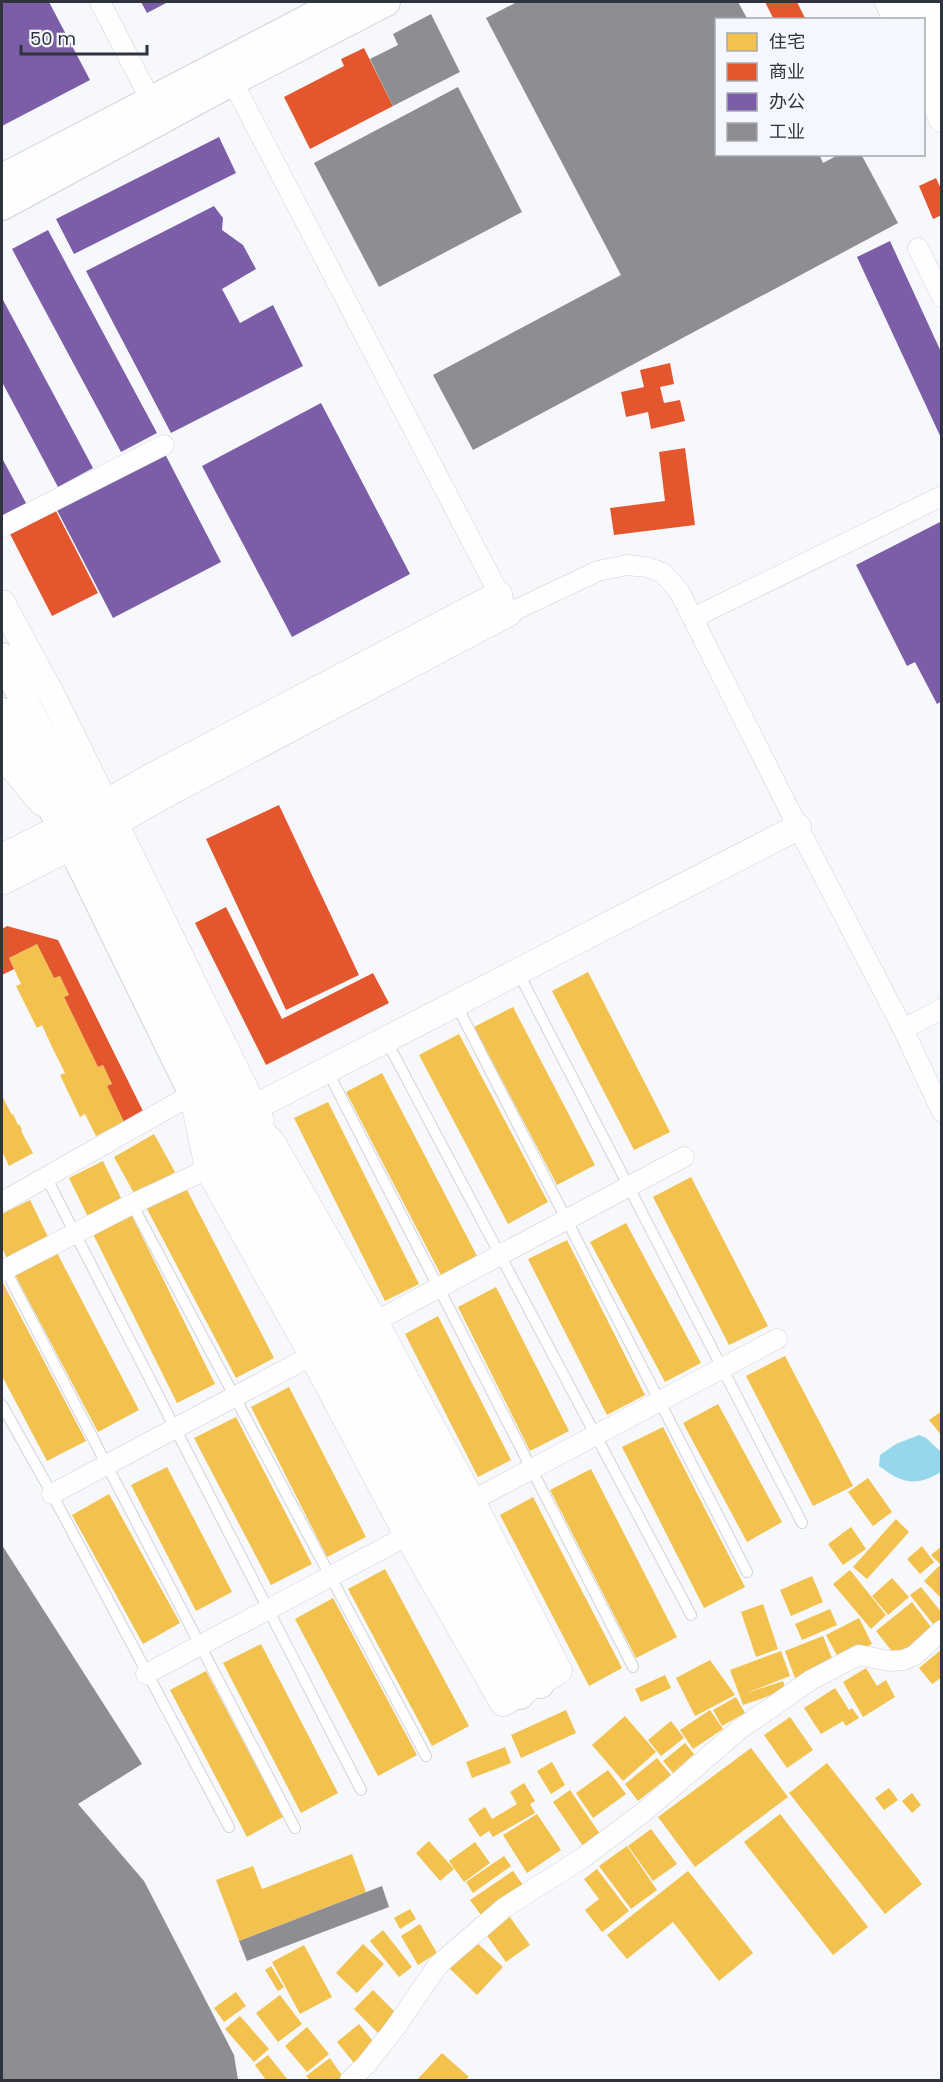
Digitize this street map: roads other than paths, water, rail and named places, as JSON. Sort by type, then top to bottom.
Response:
[{"type":"highway","points":[[929,2],[942,28]]},
{"type":"main road","points":[[2,206],[228,72],[340,2]]},
{"type":"main road","points":[[2,178],[151,101],[228,72],[386,2]]},
{"type":"main road","points":[[904,2],[912,18]]},
{"type":"main road","points":[[925,44],[942,80]]},
{"type":"main road","points":[[2,657],[88,825],[203,1088],[344,1338],[530,1688]]},
{"type":"main road","points":[[2,712],[88,825]]},
{"type":"main road","points":[[203,1088],[243,1113],[344,1338]]},
{"type":"street","points":[[100,2],[151,101]]},
{"type":"street","points":[[888,2],[895,18]]},
{"type":"street","points":[[228,72],[504,603]]},
{"type":"street","points":[[925,82],[942,119]]},
{"type":"street","points":[[918,248],[942,297]]},
{"type":"street","points":[[2,527],[164,445]]},
{"type":"street","points":[[693,618],[942,496]]},
{"type":"street","points":[[2,882],[88,825],[152,776],[504,603],[598,572],[627,565],[647,567],[663,573],[679,591],[903,1029],[942,1112]]},
{"type":"street","points":[[2,603],[55,701],[88,825],[243,1113],[272,1142],[344,1338],[530,1688]]},
{"type":"street","points":[[2,755],[88,825]]},
{"type":"street","points":[[2,857],[88,825]]},
{"type":"street","points":[[243,1113],[798,827]]},
{"type":"street","points":[[903,1029],[942,1009]]},
{"type":"street","points":[[2,1202],[203,1088],[208,1169],[344,1338]]},
{"type":"street","points":[[52,1494],[684,1157]]},
{"type":"street","points":[[3,1268],[208,1169]]},
{"type":"street","points":[[146,1674],[777,1339]]},
{"type":"street","points":[[350,2080],[366,2065],[395,2028],[438,1965],[504,1908],[584,1857],[645,1811],[740,1729],[811,1680],[859,1655],[889,1661],[904,1660],[915,1655],[942,1630]]},
{"type":"lane","points":[[518,971],[802,1524]]},
{"type":"lane","points":[[456,1003],[747,1572]]},
{"type":"lane","points":[[386,1040],[691,1615]]},
{"type":"lane","points":[[326,1070],[633,1667]]},
{"type":"lane","points":[[46,1177],[362,1790]]},
{"type":"lane","points":[[132,1204],[426,1756]]},
{"type":"lane","points":[[3,1268],[295,1828]]},
{"type":"lane","points":[[2,1405],[52,1494],[229,1827]]},
{"type":"water","points":[[919,1435],[926,1438],[941,1452],[941,1472],[924,1480],[909,1481],[895,1477],[879,1466],[880,1455],[896,1444]]}]
